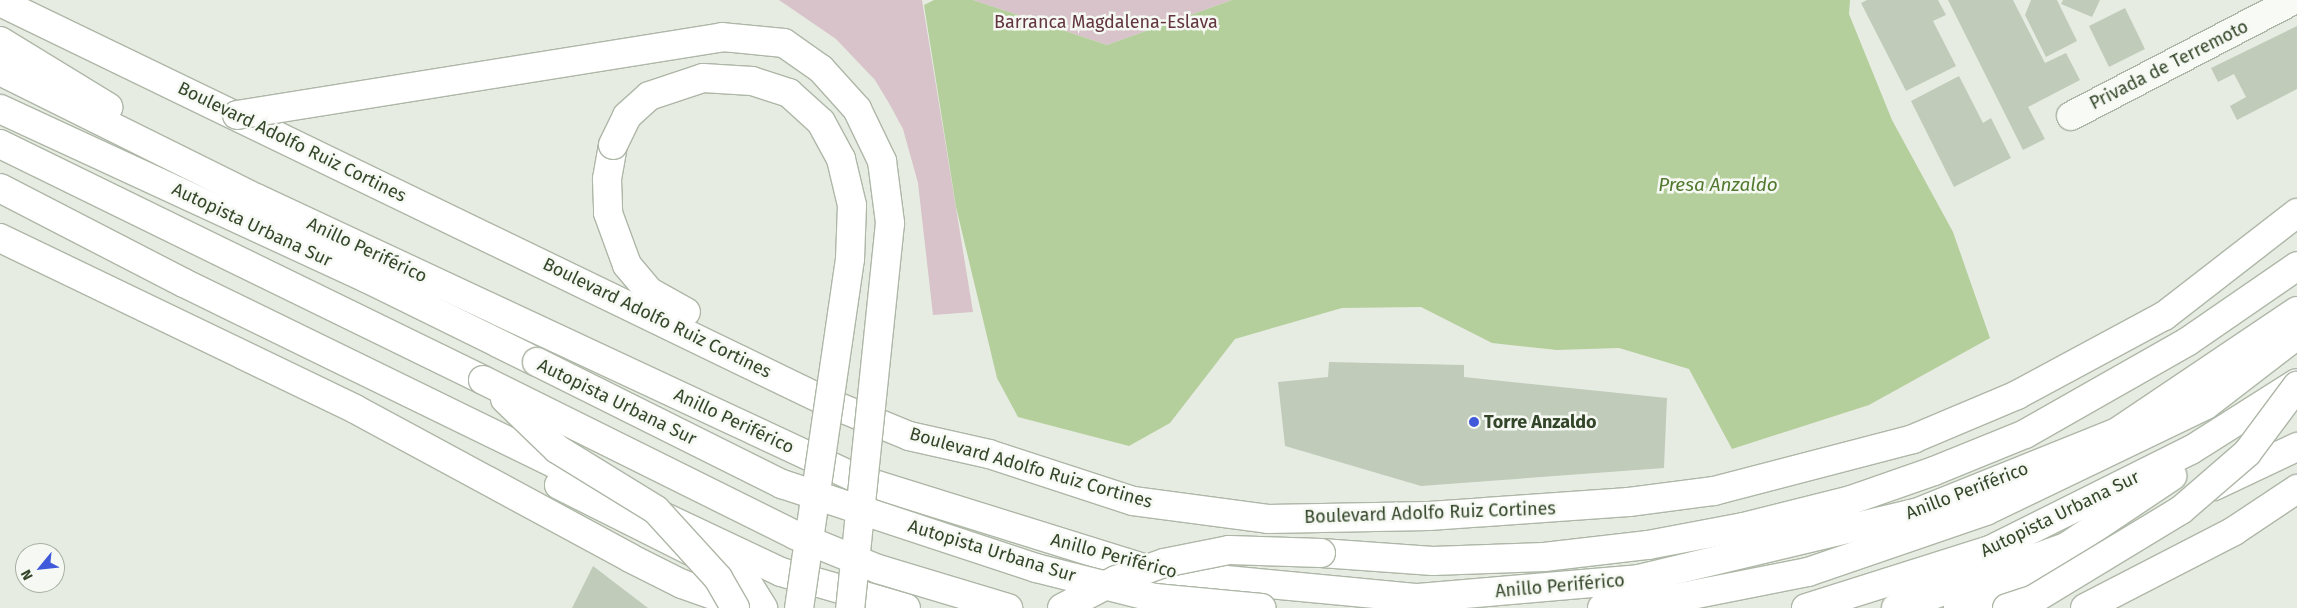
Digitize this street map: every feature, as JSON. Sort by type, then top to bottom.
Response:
[{"type":"main road","name":"Boulevard Adolfo Ruiz Cortines","points":[[0,2],[788,381],[829,403],[910,436],[989,454],[1133,501],[1268,519],[1429,516],[1630,502],[1705,493],[1810,469],[1913,439],[2017,395],[2164,316],[2297,213]]},
{"type":"main road","points":[[237,115],[722,37],[784,44],[821,69],[857,109],[882,161],[890,223],[850,608]]},
{"type":"main road","points":[[0,40],[256,198]]},
{"type":"main road","name":"Anillo Periférico","points":[[0,71],[256,198],[858,479],[1163,574],[1418,598],[1638,578],[1916,513],[2116,432],[2297,311]]},
{"type":"main road","points":[[788,381],[728,335],[662,301],[639,282],[627,265],[608,213],[607,179],[613,145],[627,116],[649,96],[704,78],[752,81],[789,93],[821,122],[841,159],[852,206],[850,258],[829,403],[800,578],[799,608]]},
{"type":"main road","name":"Autopista Urbana Sur","points":[[0,109],[375,282],[782,484],[1036,568],[1156,598],[1262,608]]},
{"type":"main road","name":"Autopista Urbana Sur","points":[[0,144],[484,380],[795,535],[878,569],[1008,608]]},
{"type":"main road","points":[[0,188],[184,283],[781,572],[906,608]]},
{"type":"main road","points":[[0,207],[715,563],[750,587],[763,608]]},
{"type":"main road","points":[[0,238],[355,409],[682,584],[749,608]]},
{"type":"main road","points":[[1062,608],[1116,580],[1164,563],[1229,550],[1433,561],[1544,557],[1696,536],[1851,500],[1934,471],[2033,429],[2187,342],[2297,266]]},
{"type":"main road","name":"Autopista Urbana Sur","points":[[1602,608],[1641,605],[1808,572],[1986,511],[2206,405],[2297,335]]},
{"type":"main road","points":[[484,380],[557,449],[656,510],[718,578],[735,608]]},
{"type":"main road","points":[[2007,608],[2034,599],[2181,510],[2247,453],[2297,384]]},
{"type":"main road","name":"Autopista Urbana Sur","points":[[1806,608],[1990,550],[2191,450],[2297,384]]},
{"type":"main road","points":[[1896,608],[2066,547],[2297,390]]},
{"type":"main road","points":[[1958,608],[2042,578],[2177,503],[2297,447]]},
{"type":"main road","points":[[2085,608],[2234,531],[2297,489]]},
{"type":"main road","points":[[682,584],[697,608]]},
{"type":"street","name":"Privada de Terremoto","points":[[2071,116],[2294,0]]},
{"type":"green space","points":[[779,0],[922,0],[973,312],[933,315],[918,183],[903,129],[875,80],[836,39]]},
{"type":"green space","name":"Barranca Magdalena-Eslava","points":[[973,0],[1232,0],[1107,45]]},
{"type":"water","name":"Presa Anzaldo","points":[[934,0],[973,0],[1107,45],[1232,0],[1850,0],[1849,14],[1892,120],[1953,232],[1990,338],[1869,405],[1732,449],[1689,369],[1619,348],[1557,350],[1492,343],[1421,307],[1342,308],[1235,339],[1170,423],[1129,446],[1018,417],[997,378],[956,207],[924,5]]},
{"type":"building","points":[[1867,0],[1938,0],[1946,15],[1933,21],[1956,66],[1906,91],[1861,3]]},
{"type":"building","points":[[1948,0],[2013,0],[2045,63],[2066,53],[2080,80],[2028,107],[2045,139],[2023,150]]},
{"type":"building","points":[[2031,0],[2057,0],[2077,41],[2046,57],[2025,15]]},
{"type":"building","points":[[2063,0],[2100,0],[2092,17],[2061,4]]},
{"type":"building","points":[[2125,8],[2145,49],[2109,67],[2089,26]]},
{"type":"building","points":[[2297,26],[2297,89],[2237,120],[2230,106],[2246,97],[2234,74],[2218,82],[2211,68]]},
{"type":"building","points":[[1959,76],[1983,123],[1991,118],[2011,158],[1954,187],[1911,101]]},
{"type":"building","name":"Torre Anzaldo","points":[[1329,362],[1464,365],[1464,377],[1667,398],[1664,468],[1421,486],[1285,446],[1278,382],[1328,377]]},
{"type":"building","points":[[593,566],[648,608],[572,608]]},
{"type":"place","name":"Torre Anzaldo","points":[[1474,422]]}]
